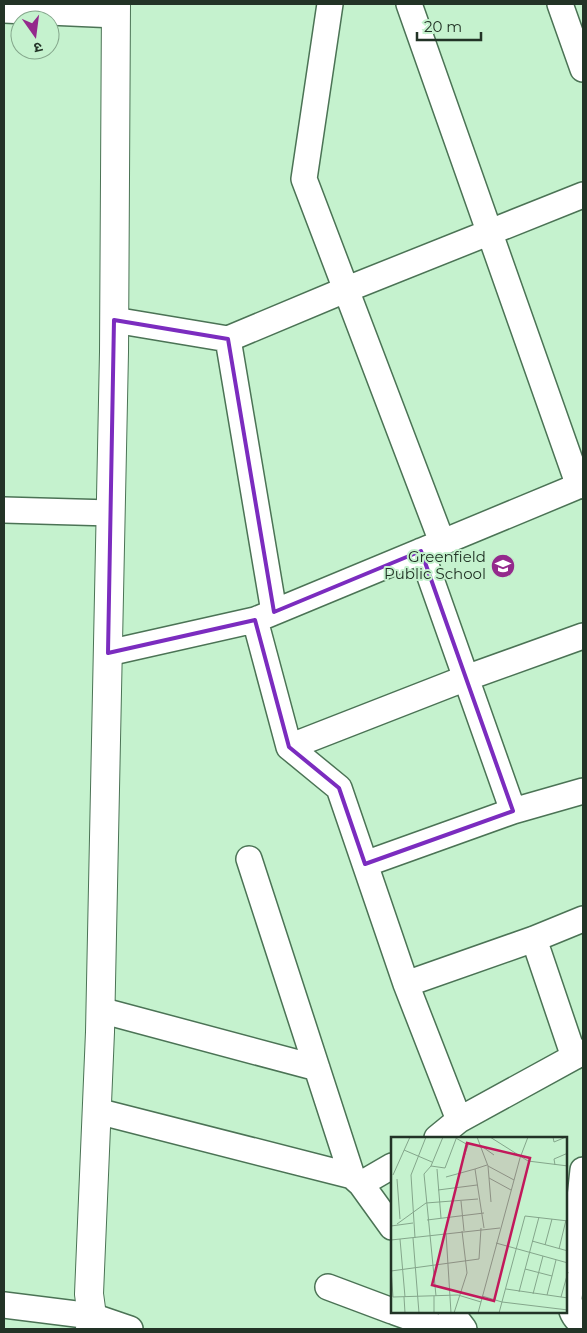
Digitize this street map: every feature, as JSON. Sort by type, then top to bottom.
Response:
[{"type":"street","points":[[330,4],[304,179],[345,290],[432,547],[466,678],[513,811]]},
{"type":"street","points":[[108,653],[265,616],[581,485],[489,233],[409,4]]},
{"type":"street","points":[[560,4],[583,69]]},
{"type":"street","points":[[4,10],[116,9],[111,513],[100,1010],[89,1294],[91,1323]]},
{"type":"street","points":[[114,320],[228,338],[583,194]]},
{"type":"street","points":[[228,338],[265,616],[289,747],[339,788],[406,984],[459,1120]]},
{"type":"street","points":[[4,510],[111,513]]},
{"type":"street","points":[[289,747],[466,678],[583,636]]},
{"type":"street","points":[[365,864],[513,811],[583,791]]},
{"type":"street","points":[[249,860],[317,1068],[357,1180],[391,1226]]},
{"type":"street","points":[[406,984],[534,940],[583,919]]},
{"type":"street","points":[[438,1137],[459,1120],[579,1054],[534,940]]},
{"type":"street","points":[[100,1010],[317,1068]]},
{"type":"street","points":[[97,1111],[357,1180],[391,1166]]},
{"type":"street","points":[[583,1170],[569,1299],[572,1314],[583,1324]]},
{"type":"street","points":[[328,1287],[391,1310]]},
{"type":"street","points":[[4,1305],[130,1329]]},
{"type":"street","points":[[398,1313],[442,1329]]},
{"type":"street","points":[[452,1313],[464,1329]]},
{"type":"highlighted area","points":[[114,320],[228,339],[274,612],[421,551],[513,811],[365,864],[339,788],[289,747],[255,620],[108,653]]},
{"type":"place","name":"Greenfield Public School","points":[[503,566]]}]
